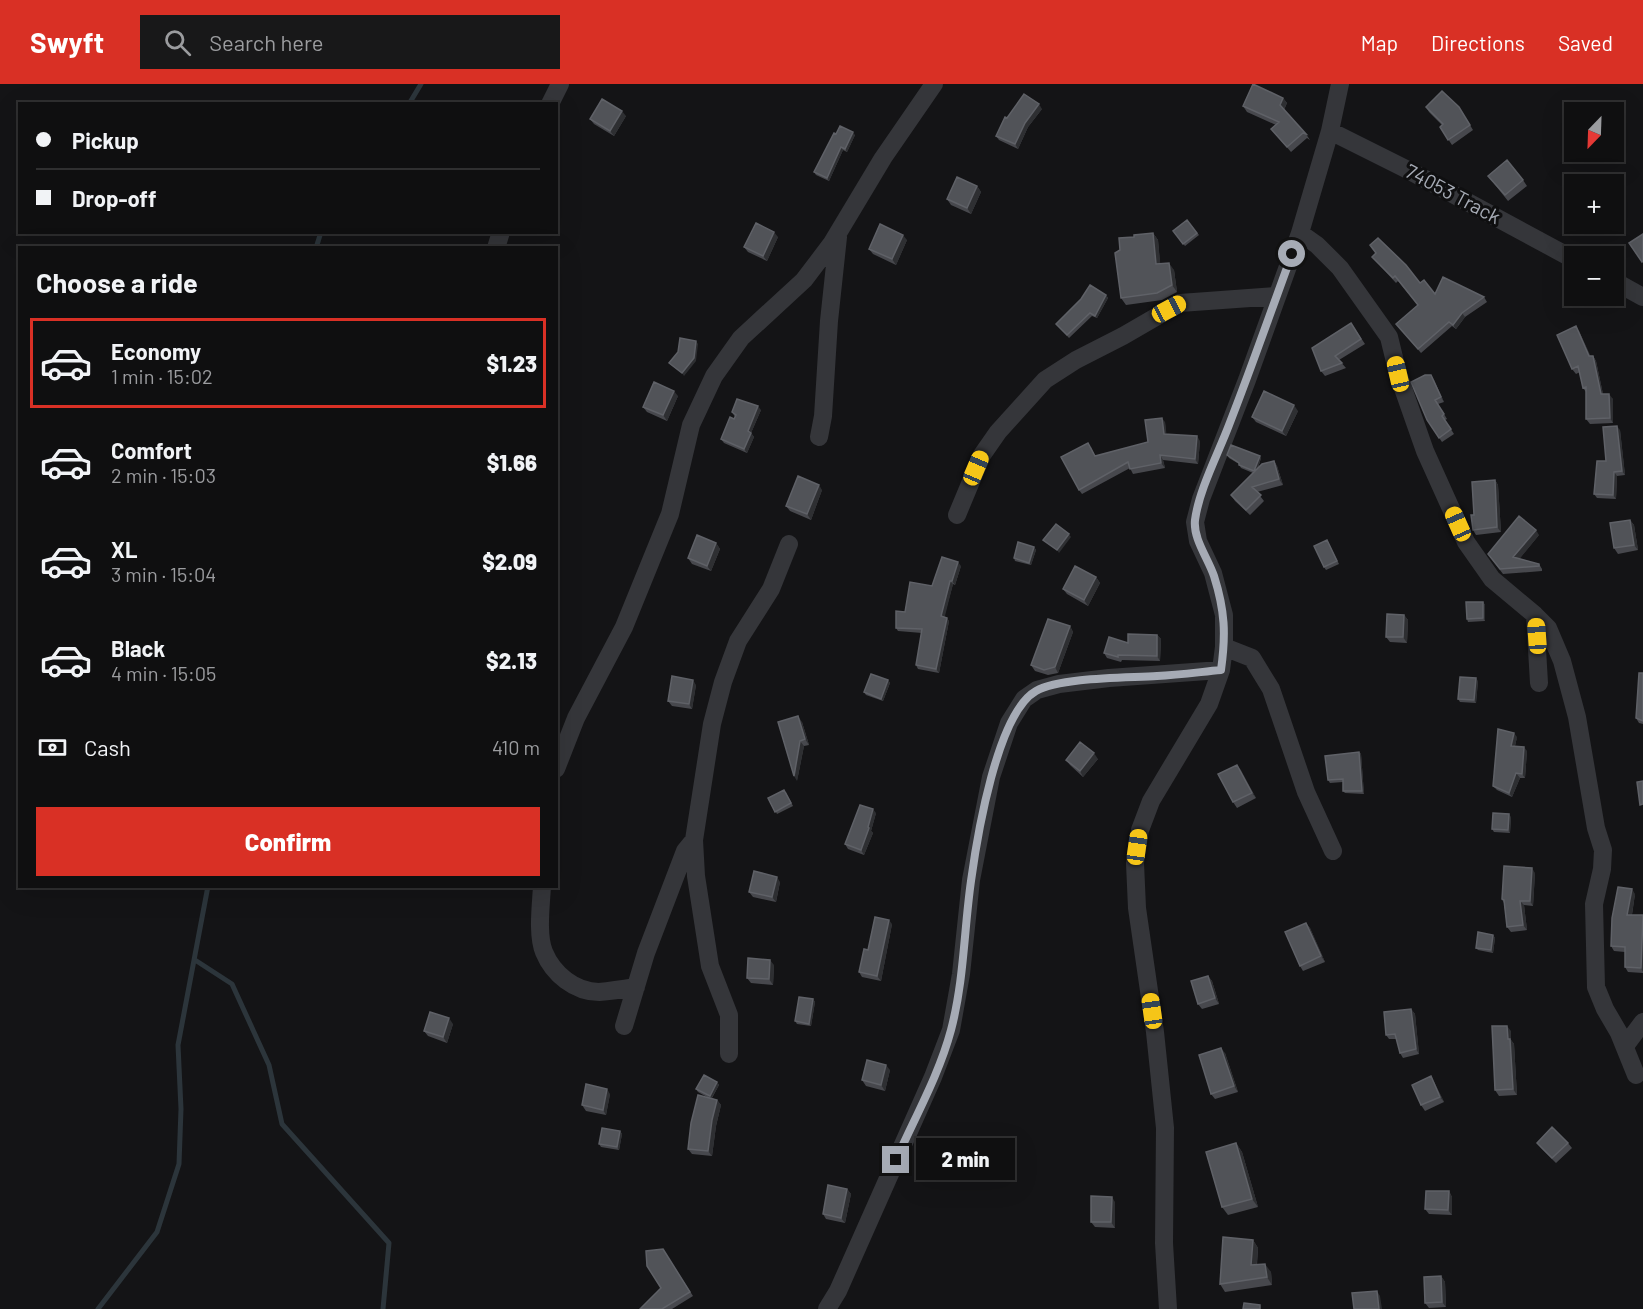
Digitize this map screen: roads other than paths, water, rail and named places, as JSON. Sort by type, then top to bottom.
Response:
[{"type":"street","points":[[551,102],[560,84]]},
{"type":"street","points":[[558,764],[576,718],[624,627],[670,514],[691,425],[714,376],[741,338],[804,280],[838,232],[882,158],[934,84]]},
{"type":"street","points":[[1168,1309],[1164,1243],[1165,1128],[1155,1032],[1137,908],[1135,863],[1140,830],[1151,801],[1209,704],[1221,670],[1224,615],[1213,573],[1198,541],[1195,522],[1201,499],[1299,233],[1330,131],[1340,84]]},
{"type":"street","name":"74053 Track","points":[[1330,131],[1410,171],[1564,254]]},
{"type":"street","points":[[819,437],[824,416],[829,321],[838,232]]},
{"type":"street","points":[[1299,233],[1317,245],[1340,268],[1389,337],[1398,374],[1425,451],[1466,542],[1492,579],[1548,628],[1562,661],[1577,717],[1596,828],[1604,850],[1594,904],[1596,987],[1625,1046],[1636,1075]]},
{"type":"street","points":[[1624,287],[1643,297]]},
{"type":"street","points":[[957,515],[982,455],[998,432],[1044,380],[1180,303],[1277,296]]},
{"type":"street","points":[[729,1054],[729,1015],[710,966],[696,876],[694,840],[710,734],[723,682],[738,641],[771,589],[789,544]]},
{"type":"street","points":[[1535,615],[1539,683]]},
{"type":"street","points":[[1224,647],[1252,658],[1271,689],[1306,792],[1333,851]]},
{"type":"street","points":[[826,1309],[838,1291],[933,1077],[951,1030],[961,974],[971,880],[991,777],[1009,723],[1024,699],[1037,690],[1059,684],[1221,670]]},
{"type":"street","points":[[624,1026],[646,953],[667,897],[686,851],[694,840]]},
{"type":"street","points":[[543,888],[540,919],[544,952],[559,974],[575,987],[597,992],[636,987]]},
{"type":"street","points":[[1625,1046],[1643,1022]]},
{"type":"waterway","points":[[410,102],[421,84]]},
{"type":"waterway","points":[[317,246],[320,234]]},
{"type":"waterway","points":[[98,1309],[157,1232],[179,1164],[181,1109],[178,1045],[208,888]]},
{"type":"waterway","points":[[195,960],[232,984],[269,1065],[282,1124],[389,1243],[383,1309]]}]
